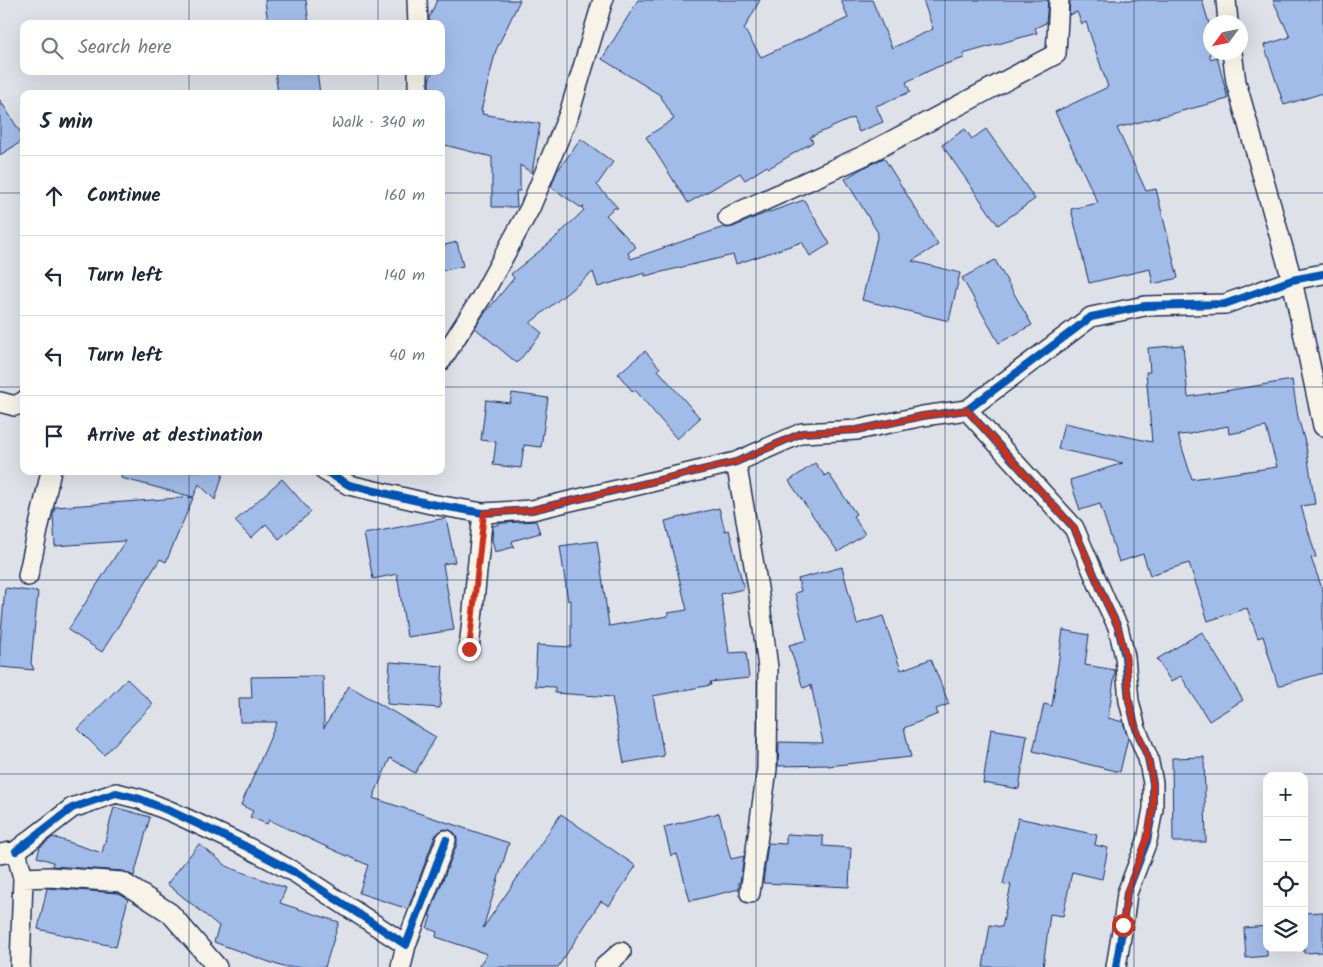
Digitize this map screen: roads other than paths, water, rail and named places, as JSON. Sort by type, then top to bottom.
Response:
[{"type":"street","points":[[417,0],[418,20]]},
{"type":"street","points":[[445,355],[481,298],[530,208],[569,114],[603,0]]},
{"type":"street","points":[[728,217],[863,156],[1056,54],[1059,0]]},
{"type":"street","points":[[1226,0],[1227,15]]},
{"type":"street","points":[[1233,60],[1236,82],[1292,280],[1323,426]]},
{"type":"street","points":[[418,75],[418,90]]},
{"type":"street","points":[[343,475],[431,504],[484,513],[532,510],[736,462],[802,433],[857,430],[923,416],[967,410],[1091,317],[1144,306],[1225,304],[1292,280],[1323,274]]},
{"type":"street","points":[[0,402],[15,406],[20,403]]},
{"type":"street","points":[[967,410],[1074,528],[1118,627],[1126,657],[1129,701],[1136,728],[1148,758],[1153,783],[1153,809],[1146,841],[1127,892],[1116,967]]},
{"type":"street","points":[[736,462],[758,588],[768,668],[767,768],[750,893]]},
{"type":"street","points":[[28,576],[50,475]]},
{"type":"street","points":[[469,649],[484,513]]},
{"type":"street","points":[[20,967],[23,878],[8,852],[50,825],[72,808],[116,793],[140,799],[172,812],[245,846],[296,873],[406,945]]},
{"type":"street","points":[[401,967],[406,945],[446,840]]},
{"type":"street","points":[[23,878],[49,877],[122,882],[170,913],[217,967]]},
{"type":"street","points":[[604,967],[621,952]]}]
